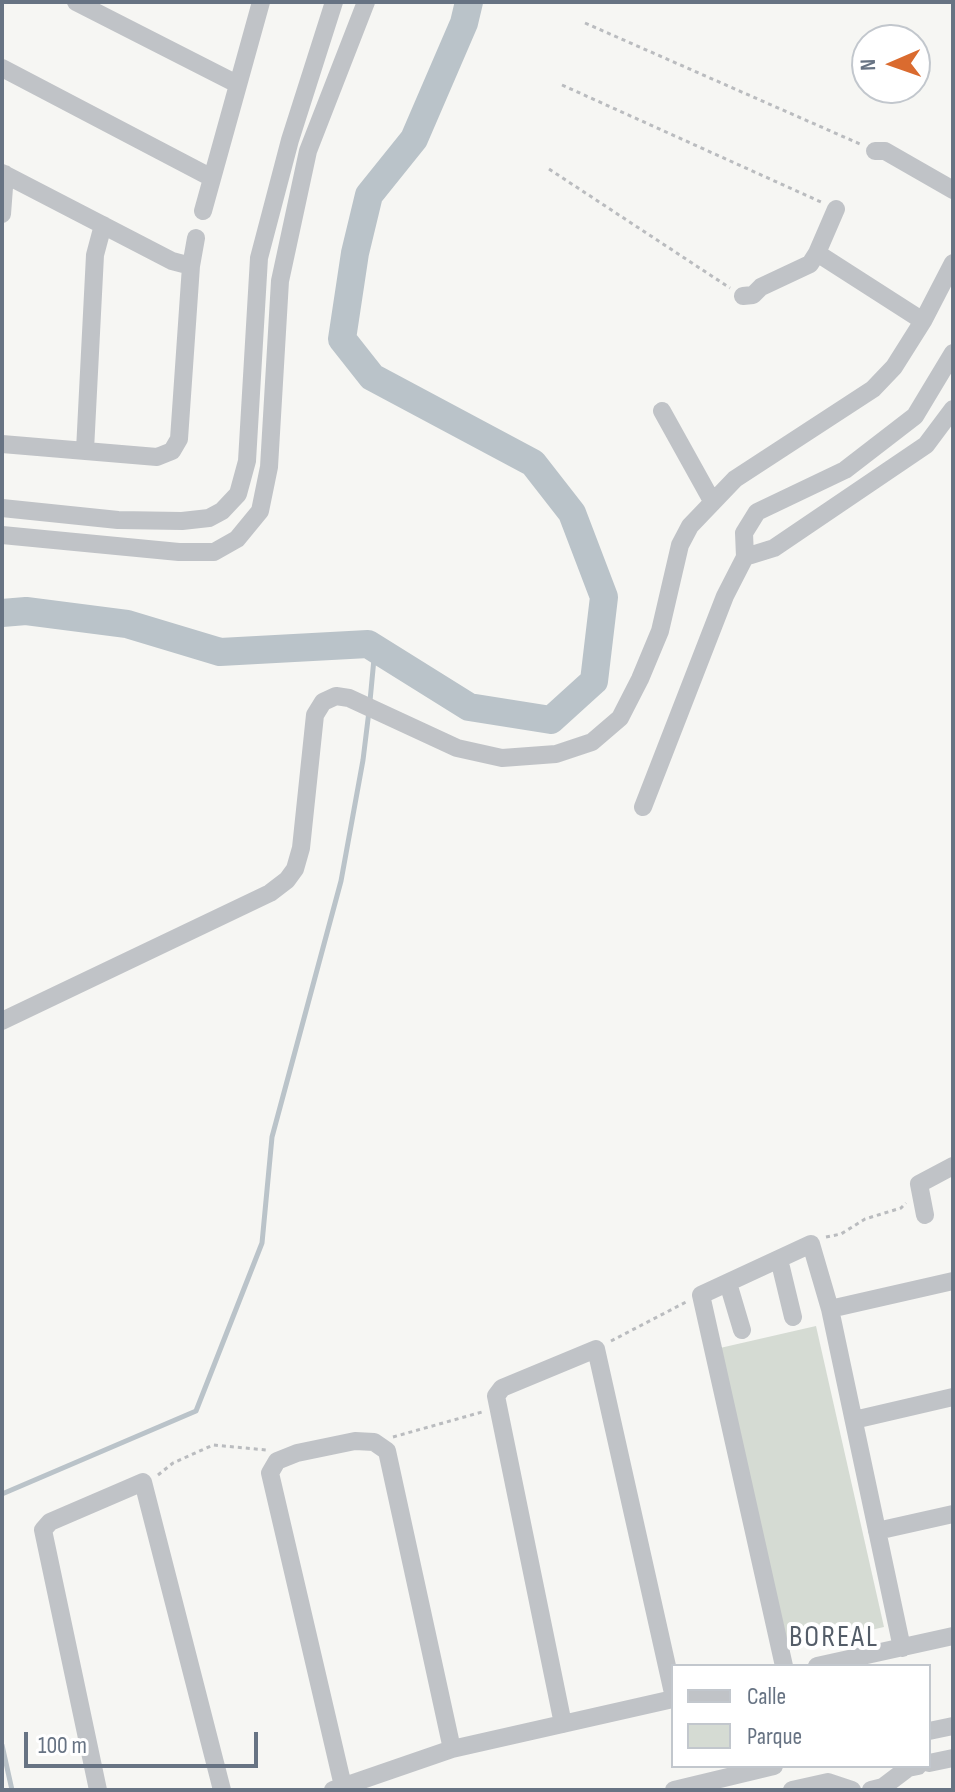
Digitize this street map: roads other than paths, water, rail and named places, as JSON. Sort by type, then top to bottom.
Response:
[{"type":"street","points":[[76,2],[237,84]]},
{"type":"street","points":[[203,211],[261,2]]},
{"type":"street","points":[[3,511],[118,520],[182,521],[209,518],[222,511],[238,494],[247,461],[259,258],[290,140],[334,2]]},
{"type":"street","points":[[2,535],[179,552],[214,552],[237,539],[260,511],[269,467],[280,281],[308,151],[366,2]]},
{"type":"street","points":[[2,68],[212,178]]},
{"type":"street","points":[[290,140],[308,151]]},
{"type":"street","points":[[875,151],[885,151],[953,190]]},
{"type":"street","points":[[2,214],[3,174],[172,261],[191,266]]},
{"type":"street","points":[[743,296],[753,295],[761,287],[810,264],[836,209]]},
{"type":"street","points":[[85,450],[95,255],[103,225]]},
{"type":"street","points":[[2,444],[157,457],[175,448],[179,439],[191,266],[196,238]]},
{"type":"street","points":[[817,253],[923,321]]},
{"type":"street","points":[[2,1021],[270,893],[287,880],[295,869],[301,848],[315,715],[323,702],[336,696],[349,698],[457,748],[502,758],[556,754],[592,742],[620,718],[640,679],[660,631],[680,545],[690,526],[735,479],[873,389],[894,367],[923,321],[953,263]]},
{"type":"street","points":[[643,807],[725,596],[745,557],[744,533],[757,512],[845,470],[915,416],[953,353]]},
{"type":"street","points":[[745,557],[774,548],[926,445],[953,409]]},
{"type":"street","points":[[662,411],[712,501]]},
{"type":"street","points":[[925,1215],[919,1184],[953,1166]]},
{"type":"street","points":[[784,1664],[701,1295],[811,1244],[830,1309],[902,1648]]},
{"type":"street","points":[[779,1259],[793,1317]]},
{"type":"street","points":[[830,1309],[953,1281]]},
{"type":"street","points":[[728,1283],[742,1330]]},
{"type":"street","points":[[563,1724],[496,1396],[502,1388],[596,1349],[671,1687]]},
{"type":"street","points":[[854,1420],[953,1397]]},
{"type":"street","points":[[452,1749],[387,1451],[374,1442],[355,1441],[297,1453],[277,1461],[270,1473],[338,1788],[452,1749],[671,1697]]},
{"type":"street","points":[[98,1790],[43,1530],[50,1522],[143,1482],[222,1790]]},
{"type":"street","points":[[877,1531],[953,1514]]},
{"type":"street","points":[[834,1664],[868,1661],[902,1648],[953,1636]]},
{"type":"street","points":[[931,1731],[953,1726]]},
{"type":"street","points":[[931,1763],[953,1758]]},
{"type":"street","points":[[674,1790],[766,1768]]},
{"type":"street","points":[[879,1789],[910,1768]]},
{"type":"street","points":[[792,1790],[826,1774],[852,1790]]},
{"type":"waterway","points":[[2,613],[26,611],[127,624],[220,652],[368,644],[469,707],[551,720],[594,681],[604,597],[572,513],[533,463],[372,377],[342,339],[355,253],[369,195],[414,139],[464,23],[469,2]]},
{"type":"waterway","points":[[370,701],[375,648]]},
{"type":"waterway","points":[[2,1494],[196,1411],[262,1243],[272,1137],[341,881],[369,711]]},
{"type":"waterway","points":[[2,1745],[12,1790]]},
{"type":"district","name":"BOREAL","points":[[834,1638]]}]
